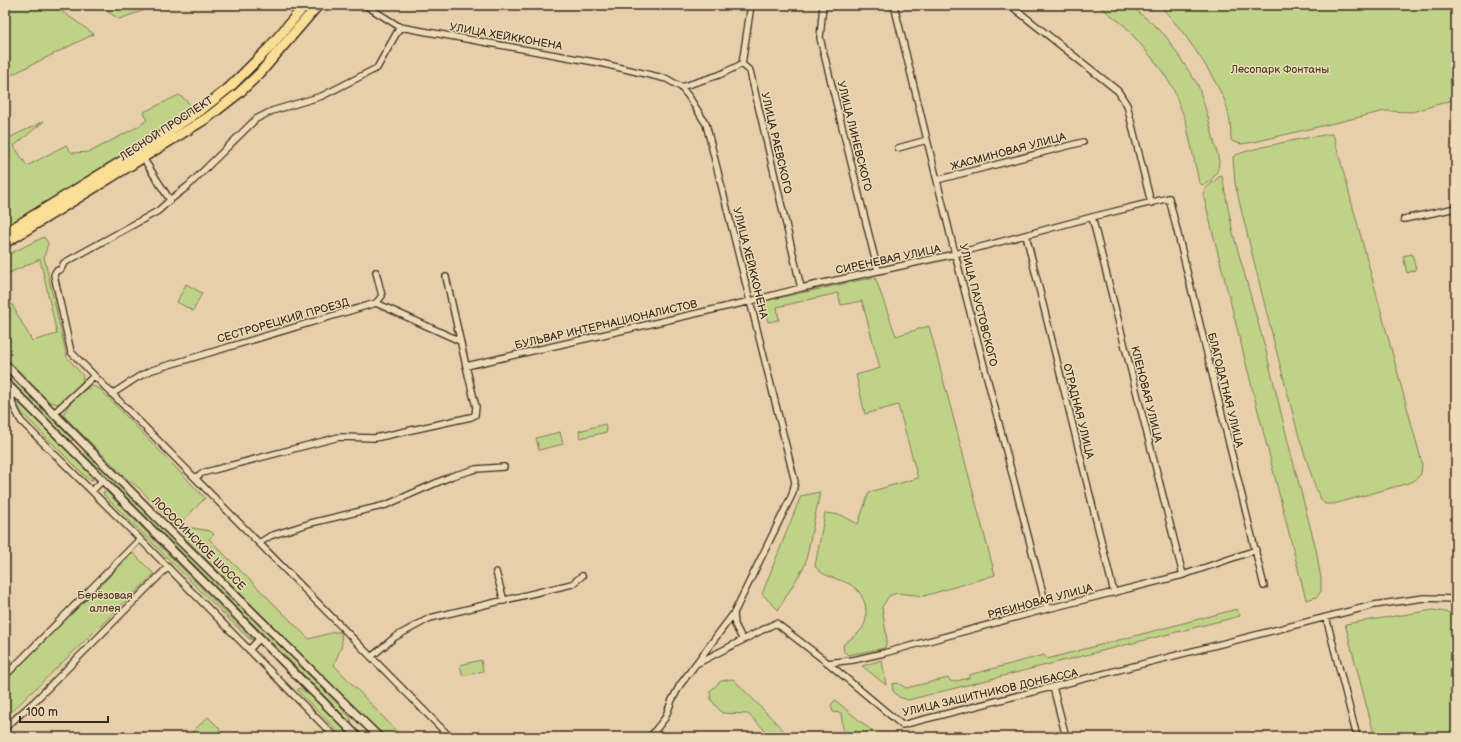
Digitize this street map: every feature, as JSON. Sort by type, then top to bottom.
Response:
[{"type":"main road","name":"ЛЕСНОЙ ПРОСПЕКТ","points":[[5,243],[143,158],[204,114],[269,48],[305,5]]},
{"type":"main road","name":"ЛЕСНОЙ ПРОСПЕКТ","points":[[5,233],[140,150],[239,93],[260,73],[318,5]]},
{"type":"street","name":"УЛИЦА ХЕЙККОНЕНА","points":[[365,5],[400,27],[600,63],[667,79],[681,87],[706,124],[795,482],[792,494],[734,613],[680,685],[665,718],[650,737]]},
{"type":"street","points":[[681,87],[719,75],[742,64],[751,5]]},
{"type":"street","name":"УЛИЦА ЛИНЕВСКОГО","points":[[823,5],[820,38],[878,271]]},
{"type":"street","name":"УЛИЦА ПАУСТОВСКОГО","points":[[894,5],[955,254],[1047,609]]},
{"type":"street","points":[[1010,5],[1118,91],[1128,105],[1151,203]]},
{"type":"street","points":[[400,27],[377,68],[322,96],[272,111],[256,119],[188,186],[158,211],[64,263],[61,269],[55,272],[54,275],[71,352],[450,737]]},
{"type":"street","name":"УЛИЦА РАЕВСКОГО","points":[[742,64],[750,71],[801,288]]},
{"type":"street","points":[[898,148],[927,140]]},
{"type":"street","name":"ЖАСМИНОВАЯ УЛИЦА","points":[[937,180],[1084,142]]},
{"type":"street","points":[[143,158],[170,200]]},
{"type":"street","name":"СИРЕНЕВАЯ УЛИЦА","points":[[751,301],[801,288],[955,254],[1168,198]]},
{"type":"street","name":"БЛАГОДАТНАЯ УЛИЦА","points":[[1168,198],[1264,586]]},
{"type":"street","points":[[1404,219],[1456,208]]},
{"type":"street","name":"КЛЕНОВАЯ УЛИЦА","points":[[1092,217],[1183,575]]},
{"type":"street","name":"ОТРАДНАЯ УЛИЦА","points":[[1026,235],[1114,593]]},
{"type":"street","points":[[376,272],[382,296],[376,303],[460,341]]},
{"type":"street","points":[[195,478],[202,474],[339,437],[375,438],[472,417],[476,407],[446,277]]},
{"type":"street","name":"БУЛЬВАР ИНТЕРНАЦИОНАЛИСТОВ","points":[[466,366],[751,301]]},
{"type":"street","name":"СЕСТРОРЕЦКИЙ ПРОЕЗД","points":[[112,394],[138,377],[152,370],[376,303]]},
{"type":"street","name":"ЛОСОСИНСКОЕ ШОССЕ","points":[[5,364],[378,737]]},
{"type":"street","points":[[54,413],[94,376]]},
{"type":"street","points":[[5,382],[358,737]]},
{"type":"street","points":[[12,389],[12,402],[21,421],[168,567],[335,737]]},
{"type":"street","points":[[74,451],[82,442]]},
{"type":"street","points":[[259,543],[270,536],[304,525],[386,505],[452,476],[476,469],[504,467]]},
{"type":"street","points":[[92,491],[102,480]]},
{"type":"street","points":[[5,676],[140,539]]},
{"type":"street","name":"РЯБИНОВАЯ УЛИЦА","points":[[828,663],[853,660],[884,653],[1047,609],[1183,575],[1256,550]]},
{"type":"street","points":[[5,728],[36,700],[168,567]]},
{"type":"street","points":[[496,572],[504,601]]},
{"type":"street","points":[[371,657],[395,637],[430,618],[572,584],[582,576]]},
{"type":"street","name":"УЛИЦА ЗАЩИТНИКОВ ДОНБАССА","points":[[696,664],[776,623],[828,663],[902,725],[1374,606],[1410,599],[1456,599]]},
{"type":"street","points":[[734,613],[734,625],[743,640]]},
{"type":"street","points":[[1326,617],[1356,737]]},
{"type":"street","points":[[249,650],[260,638]]},
{"type":"street","points":[[1053,687],[1066,737]]},
{"type":"street","points":[[352,731],[361,720]]},
{"type":"green space","points":[[5,5],[59,5],[57,8],[94,34],[5,78]]},
{"type":"green space","points":[[97,5],[159,5],[119,19]]},
{"type":"green space","points":[[1098,5],[1129,5],[1147,19],[1165,35],[1198,85],[1219,161],[1215,176],[1206,184],[1202,185],[1199,182],[1186,122],[1173,88],[1158,65],[1125,26]]},
{"type":"green space","name":"Лесопарк Фонтаны","points":[[1159,5],[1456,5],[1456,99],[1412,112],[1385,111],[1254,142],[1242,144],[1233,142],[1231,139],[1227,108],[1218,87],[1204,62],[1186,37]]},
{"type":"green space","points":[[179,95],[187,101],[190,106],[187,116],[5,228],[5,137],[9,138],[44,121],[14,146],[27,166],[66,145],[72,153],[90,152],[139,126],[147,120],[144,112]]},
{"type":"green space","points":[[1332,134],[1422,463],[1421,474],[1414,481],[1334,504],[1325,504],[1316,489],[1299,437],[1241,209],[1235,183],[1233,157],[1238,154],[1264,147]]},
{"type":"green space","points":[[1222,176],[1233,233],[1266,351],[1316,549],[1321,579],[1321,591],[1317,597],[1306,600],[1203,194],[1206,188]]},
{"type":"green space","points":[[44,237],[48,243],[44,257],[67,357],[83,376],[82,383],[59,404],[49,402],[5,357],[5,292],[32,341],[57,334],[40,259],[5,275],[5,256]]},
{"type":"green space","points":[[1412,254],[1416,270],[1407,273],[1403,256]]},
{"type":"green space","points":[[875,277],[896,336],[929,326],[995,575],[924,596],[897,593],[889,596],[882,607],[887,640],[885,648],[848,655],[844,652],[843,645],[864,626],[866,607],[861,594],[855,588],[820,572],[815,566],[825,513],[841,515],[858,524],[869,492],[918,478],[898,405],[865,414],[856,375],[880,368],[862,301],[841,305],[838,293],[777,307],[779,320],[768,322],[764,301]]},
{"type":"green space","points":[[186,284],[202,293],[193,311],[177,302]]},
{"type":"green space","points":[[5,371],[73,440],[70,441],[5,375]]},
{"type":"green space","points":[[93,386],[101,390],[205,498],[176,528],[139,488],[126,478],[63,415],[75,398],[84,390]]},
{"type":"green space","points":[[16,402],[22,406],[90,474],[93,480],[88,479],[22,413]]},
{"type":"green space","points":[[605,424],[607,432],[580,438],[579,431]]},
{"type":"green space","points":[[560,432],[563,444],[539,450],[536,438]]},
{"type":"green space","points":[[85,451],[277,642],[350,717],[352,723],[84,454]]},
{"type":"green space","points":[[103,492],[107,492],[253,640],[248,638],[104,495]]},
{"type":"green space","points":[[820,492],[805,565],[778,610],[762,594],[801,496]]},
{"type":"green space","points":[[187,527],[210,531],[214,534],[209,539],[309,639],[334,632],[341,632],[342,645],[334,665],[402,737],[384,737],[183,536]]},
{"type":"green space","name":"Берёзовая аллея","points":[[133,553],[154,574],[5,718],[5,680]]},
{"type":"green space","points":[[1237,609],[1240,616],[908,700],[899,697],[893,691],[892,684],[898,683],[906,688],[948,678],[952,682],[969,678],[969,675],[1044,655],[1047,659]]},
{"type":"green space","points":[[1434,610],[1456,614],[1456,737],[1374,734],[1345,624]]},
{"type":"green space","points":[[481,660],[483,671],[463,676],[460,665]]},
{"type":"green space","points":[[882,660],[886,685],[862,666]]},
{"type":"green space","points":[[733,679],[790,737],[772,737],[748,714],[722,713],[711,700],[710,691],[721,681]]},
{"type":"green space","points":[[299,688],[311,695],[353,737],[343,737],[297,690]]},
{"type":"green space","points":[[835,700],[881,737],[844,737],[841,713],[833,712],[831,705]]},
{"type":"green space","points":[[208,717],[220,729],[212,737],[187,737]]}]
